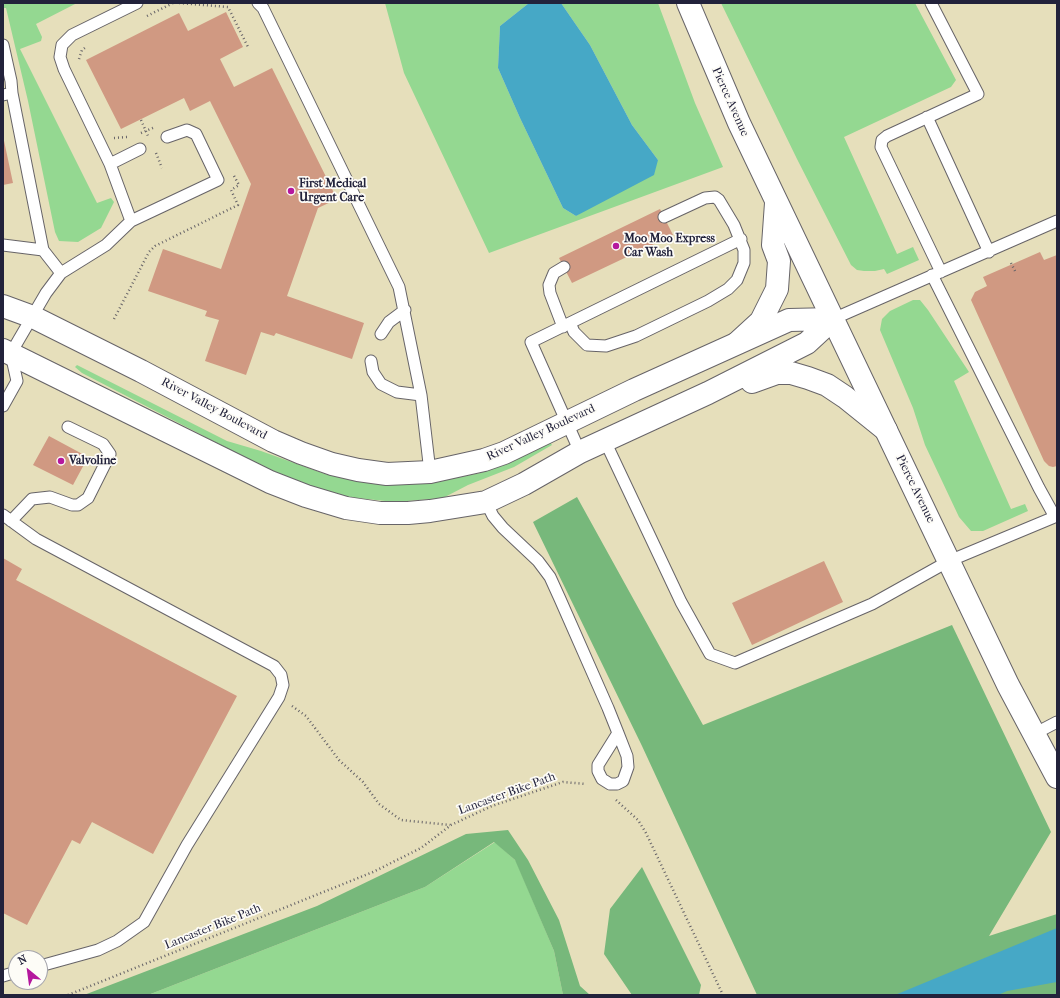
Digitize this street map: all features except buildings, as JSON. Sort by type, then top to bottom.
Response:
[{"type":"street","name":"Pierce Avenue","points":[[688,3],[739,123],[1008,685],[1057,777]]},
{"type":"street","name":"Pierce Avenue","points":[[737,343],[761,321],[777,289],[778,261],[773,245],[776,199]]},
{"type":"street","name":"River Valley Boulevard","points":[[3,306],[33,317],[141,371],[273,441],[332,464],[358,470],[388,474],[430,472],[484,460],[504,453],[789,320],[833,319]]},
{"type":"street","points":[[6,353],[270,482],[306,496],[346,508],[380,513],[430,512],[486,502],[524,484],[580,452],[708,393],[807,343],[833,319]]},
{"type":"street","points":[[708,393],[758,381],[777,373],[791,373],[826,384],[845,397],[886,430]]},
{"type":"lane","points":[[131,221],[110,164],[64,69],[60,57],[62,44],[72,35],[137,3]]},
{"type":"lane","points":[[258,3],[263,8],[399,287],[405,310],[421,395],[430,472]]},
{"type":"lane","points":[[605,441],[682,602],[710,654],[735,663],[872,604],[949,561],[1056,516],[1039,488],[936,274],[881,147],[882,140],[885,137],[978,94],[931,3]]},
{"type":"lane","points":[[3,45],[11,81],[7,94],[43,250],[61,273]]},
{"type":"lane","points":[[927,117],[989,252]]},
{"type":"lane","points":[[3,406],[17,381],[6,353],[33,317],[46,293],[61,273],[106,245],[131,221],[218,180],[196,134],[187,130],[167,137]]},
{"type":"lane","points":[[110,164],[140,149]]},
{"type":"lane","points":[[564,267],[554,273],[549,285],[550,293],[566,325],[587,345],[606,346],[636,336],[708,301],[728,289],[740,273],[744,263],[744,250],[741,239],[723,205],[715,197],[705,198],[664,217]]},
{"type":"lane","points":[[833,319],[1057,221]]},
{"type":"lane","points":[[580,452],[531,342],[741,239]]},
{"type":"lane","points":[[3,245],[43,250]]},
{"type":"lane","points":[[381,334],[389,322],[405,310]]},
{"type":"lane","points":[[371,361],[373,372],[381,384],[397,392],[421,395]]},
{"type":"lane","points":[[48,964],[98,950],[117,941],[144,922],[186,845],[279,697],[283,685],[281,675],[274,666],[36,539],[7,518],[32,499],[50,497],[72,505],[78,505],[88,498],[110,454],[103,444],[68,427]]},
{"type":"lane","points":[[486,502],[493,516],[503,528],[538,561],[550,577],[618,733]]},
{"type":"lane","points":[[1034,734],[1057,722]]},
{"type":"path","points":[[179,3],[228,7],[248,47]]},
{"type":"path","points":[[1011,262],[1016,273]]},
{"type":"path","points":[[283,685],[293,707],[306,716],[339,760],[363,782],[378,804],[400,820],[451,825]]},
{"type":"path","name":"Lancaster Bike Path","points":[[68,995],[373,872],[420,848],[451,825],[492,806],[563,782],[582,782],[593,785]]},
{"type":"path","points":[[612,796],[625,806],[646,833],[723,995]]},
{"type":"green space","points":[[3,3],[77,3],[36,24],[42,37],[41,41],[20,49],[97,203],[111,198],[114,202],[101,228],[78,242],[59,241],[55,232],[28,101],[6,8],[3,8]]},
{"type":"green space","points":[[385,3],[529,3],[500,26],[498,68],[563,208],[576,216],[658,160],[632,125],[590,45],[561,3],[658,3],[695,103],[723,167],[489,253],[404,73]]},
{"type":"green space","points":[[721,3],[915,3],[956,80],[951,87],[844,137],[897,254],[913,247],[919,260],[887,274],[884,269],[864,271],[857,270],[851,265],[797,159]]},
{"type":"green space","points":[[913,300],[920,300],[928,310],[969,372],[954,381],[1011,509],[1025,504],[1028,511],[983,531],[971,531],[959,517],[925,445],[913,408],[880,330],[882,319],[890,311]]},
{"type":"green space","points":[[77,365],[227,441],[261,451],[325,474],[358,481],[396,484],[434,482],[480,473],[550,442],[552,445],[514,467],[468,485],[443,498],[395,502],[347,497],[302,485],[82,373],[75,367]]},
{"type":"green space","points":[[577,497],[703,725],[952,625],[1051,832],[989,936],[1057,914],[1057,995],[757,995],[642,746],[533,522]]},
{"type":"green space","points":[[508,830],[528,860],[559,920],[580,986],[590,995],[563,995],[554,951],[515,860],[494,842],[425,887],[148,995],[84,995],[317,906],[466,834]]},
{"type":"green space","points":[[495,842],[516,861],[554,951],[563,995],[148,995],[425,887]]},
{"type":"green space","points":[[642,867],[701,985],[699,995],[632,995],[604,954],[610,909]]},
{"type":"water","points":[[529,3],[561,3],[590,45],[632,125],[658,160],[654,175],[576,216],[563,208],[498,68],[500,26]]},
{"type":"water","points":[[1057,928],[1057,982],[1007,991],[998,995],[895,995]]},
{"type":"place","name":"First Medical Urgent Care","points":[[291,191]]},
{"type":"place","name":"Moo Moo Express Car Wash","points":[[616,246]]},
{"type":"place","name":"Valvoline","points":[[61,461]]}]
